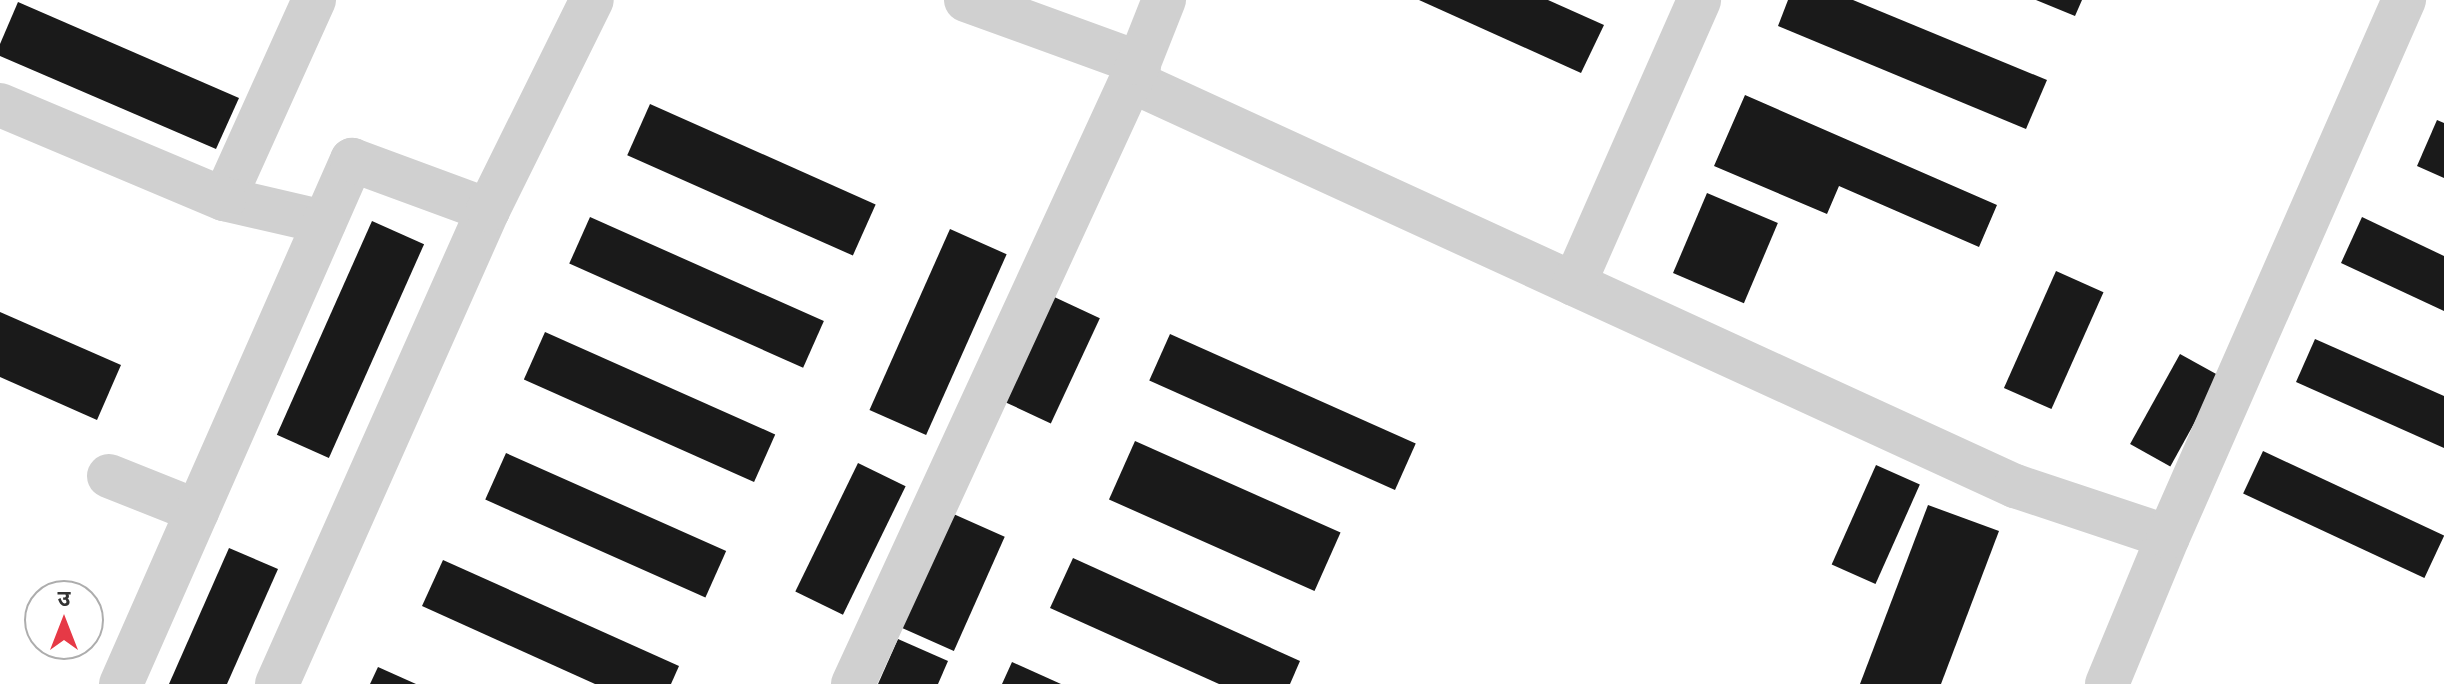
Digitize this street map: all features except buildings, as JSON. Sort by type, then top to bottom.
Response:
[{"type":"street","points":[[224,199],[314,0]]},
{"type":"street","points":[[277,684],[488,210],[592,0]]},
{"type":"street","points":[[966,0],[1139,63]]},
{"type":"street","points":[[853,684],[1139,63],[1164,0]]},
{"type":"street","points":[[1574,284],[1699,0]]},
{"type":"street","points":[[2107,684],[2168,537],[2404,0]]},
{"type":"street","points":[[1139,63],[1138,84],[2015,486],[2168,537]]},
{"type":"street","points":[[0,105],[224,199],[324,222]]},
{"type":"street","points":[[121,684],[352,160],[488,210]]},
{"type":"street","points":[[109,476],[197,511]]}]
